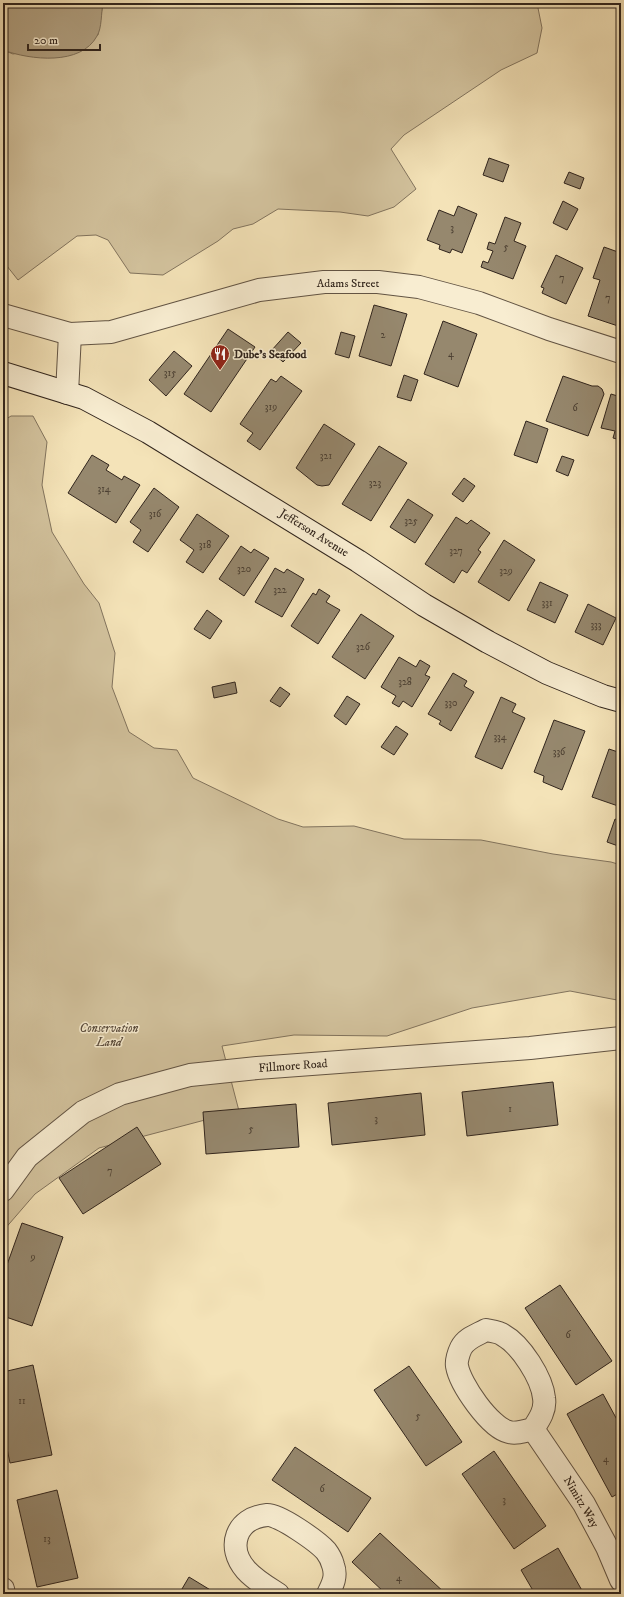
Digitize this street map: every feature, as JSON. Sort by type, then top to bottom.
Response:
[{"type":"street","name":"Adams Street","points":[[3,315],[70,334],[111,332],[259,290],[324,282],[378,282],[419,287],[479,303],[549,329],[621,352]]},
{"type":"street","points":[[66,393],[70,334]]},
{"type":"street","name":"Jefferson Avenue","points":[[3,372],[84,398],[148,432],[345,553],[424,605],[488,642],[547,674],[603,696],[621,701]]},
{"type":"street","name":"Fillmore Road","points":[[3,1190],[27,1157],[83,1112],[120,1094],[190,1075],[257,1068],[530,1048],[621,1038]]},
{"type":"street","points":[[486,1330],[502,1334],[516,1345],[528,1361],[540,1383],[545,1399],[542,1416],[533,1430],[509,1432],[499,1428],[489,1419],[477,1403],[461,1378],[456,1364],[461,1348],[469,1339],[486,1330]]},
{"type":"street","name":"Nimitz Way","points":[[533,1430],[584,1504],[607,1547],[621,1580]]},
{"type":"street","points":[[278,1594],[246,1570],[237,1554],[234,1541],[240,1527],[253,1518],[268,1514],[289,1523],[327,1552],[333,1565],[335,1580],[328,1594]]},
{"type":"street","points":[[3,1589],[4,1594]]},
{"type":"green space","points":[[103,3],[537,3],[542,28],[537,53],[501,70],[404,135],[391,149],[416,189],[394,207],[368,216],[340,212],[278,209],[253,224],[233,229],[218,241],[163,275],[130,273],[108,240],[96,235],[77,236],[18,280],[3,261],[3,50],[13,54],[98,35]]},
{"type":"green space","name":"Conservation Land","points":[[11,416],[33,416],[47,442],[42,485],[52,532],[84,584],[99,603],[115,653],[112,687],[129,732],[154,748],[177,750],[193,778],[278,819],[303,827],[354,826],[404,839],[481,840],[621,865],[621,999],[617,1000],[570,991],[472,1008],[387,1036],[294,1035],[222,1046],[239,1111],[99,1148],[35,1194],[3,1231],[3,421]]},
{"type":"shaded area","points":[[3,3],[103,3],[99,33],[89,46],[79,52],[67,56],[40,58],[14,54],[3,50]]},
{"type":"building","points":[[489,158],[509,165],[503,182],[483,175]]},
{"type":"building","points":[[569,172],[584,178],[580,189],[564,183]]},
{"type":"building","points":[[563,201],[578,209],[567,230],[553,223]]},
{"type":"building","points":[[458,206],[477,214],[462,253],[452,249],[450,253],[439,249],[440,245],[427,240],[439,210],[454,216]]},
{"type":"building","points":[[505,217],[521,223],[514,241],[526,246],[513,279],[481,267],[483,261],[488,263],[493,251],[487,249],[489,242],[495,244]]},
{"type":"building","points":[[604,247],[618,252],[619,249],[621,249],[621,318],[618,326],[588,316],[600,280],[593,278]]},
{"type":"building","points":[[556,255],[583,268],[566,304],[542,293],[544,288],[541,287]]},
{"type":"building","points":[[374,305],[407,314],[391,366],[359,356]]},
{"type":"building","points":[[443,321],[477,334],[458,387],[424,374]]},
{"type":"building","name":"Dube's Seafood","points":[[228,329],[255,347],[211,412],[184,394]]},
{"type":"building","points":[[288,332],[301,343],[283,362],[271,351]]},
{"type":"building","points":[[341,332],[355,336],[349,358],[335,354]]},
{"type":"building","points":[[174,351],[192,366],[166,396],[149,380]]},
{"type":"building","points":[[404,375],[418,380],[411,401],[397,397]]},
{"type":"building","points":[[281,376],[302,391],[260,450],[247,441],[253,433],[240,424],[271,379],[276,382]]},
{"type":"building","points":[[563,376],[592,386],[598,386],[602,389],[604,394],[588,436],[546,421]]},
{"type":"building","points":[[611,394],[621,397],[621,440],[613,438],[615,431],[601,428]]},
{"type":"building","points":[[526,421],[548,429],[537,463],[514,455]]},
{"type":"building","points":[[324,424],[355,444],[329,485],[322,486],[317,485],[296,468]]},
{"type":"building","points":[[379,446],[407,463],[371,521],[342,504]]},
{"type":"building","points":[[92,455],[109,465],[106,470],[122,480],[124,476],[140,485],[116,523],[68,493]]},
{"type":"building","points":[[562,456],[574,460],[568,476],[556,471]]},
{"type":"building","points":[[464,478],[475,486],[463,502],[452,494]]},
{"type":"building","points":[[154,488],[179,507],[148,552],[133,542],[141,530],[130,522]]},
{"type":"building","points":[[408,499],[433,515],[415,543],[390,527]]},
{"type":"building","points":[[197,514],[229,536],[203,573],[186,562],[194,550],[180,540]]},
{"type":"building","points":[[456,517],[467,524],[471,520],[490,533],[478,550],[481,552],[467,573],[462,570],[454,583],[425,564]]},
{"type":"building","points":[[504,540],[535,560],[509,601],[478,582]]},
{"type":"building","points":[[241,546],[251,553],[254,549],[269,558],[244,596],[219,579]]},
{"type":"building","points":[[275,568],[284,573],[287,569],[304,579],[282,617],[255,602]]},
{"type":"building","points":[[540,582],[568,595],[555,623],[527,610]]},
{"type":"building","points":[[319,589],[330,596],[326,602],[340,610],[318,644],[291,626],[313,593],[316,595]]},
{"type":"building","points":[[588,604],[616,618],[603,645],[575,632]]},
{"type":"building","points":[[207,610],[222,621],[210,639],[194,629]]},
{"type":"building","points":[[361,614],[394,636],[365,679],[332,657]]},
{"type":"building","points":[[399,657],[416,667],[420,660],[430,666],[425,675],[430,677],[412,707],[403,701],[399,707],[392,703],[396,696],[381,687]]},
{"type":"building","points":[[453,673],[467,681],[464,686],[474,692],[451,731],[439,724],[441,721],[428,714]]},
{"type":"building","points":[[235,682],[237,693],[214,698],[212,687]]},
{"type":"building","points":[[280,687],[290,694],[280,707],[270,701]]},
{"type":"building","points":[[347,696],[360,704],[346,725],[334,716]]},
{"type":"building","points":[[501,697],[516,704],[512,712],[525,718],[502,769],[475,757]]},
{"type":"building","points":[[554,720],[585,731],[562,790],[543,782],[544,776],[534,772]]},
{"type":"building","points":[[396,726],[408,734],[394,755],[381,747]]},
{"type":"building","points":[[609,749],[621,753],[621,807],[592,797]]},
{"type":"building","points":[[615,819],[621,821],[621,847],[607,842]]},
{"type":"building","points":[[553,1082],[558,1125],[467,1136],[462,1092]]},
{"type":"building","points":[[421,1093],[425,1135],[332,1145],[328,1103]]},
{"type":"building","points":[[296,1104],[299,1147],[206,1154],[203,1112]]},
{"type":"building","points":[[137,1127],[161,1164],[83,1214],[59,1178]]},
{"type":"building","points":[[22,1223],[63,1237],[32,1326],[3,1316],[3,1276]]},
{"type":"building","points":[[560,1285],[612,1361],[576,1385],[525,1308]]},
{"type":"building","points":[[33,1365],[52,1455],[10,1463],[3,1429],[3,1372]]},
{"type":"building","points":[[409,1366],[462,1442],[426,1466],[374,1390]]},
{"type":"building","points":[[603,1394],[621,1427],[621,1492],[612,1497],[567,1414]]},
{"type":"building","points":[[295,1447],[371,1498],[348,1532],[272,1480]]},
{"type":"building","points":[[494,1451],[546,1526],[514,1549],[462,1474]]},
{"type":"building","points":[[57,1490],[78,1578],[37,1587],[17,1500]]},
{"type":"building","points":[[380,1533],[446,1594],[386,1594],[352,1562]]},
{"type":"building","points":[[558,1548],[584,1594],[535,1594],[521,1570]]},
{"type":"building","points":[[189,1577],[217,1594],[179,1594]]},
{"type":"place","name":"Dube's Seafood","points":[[220,371]]}]
